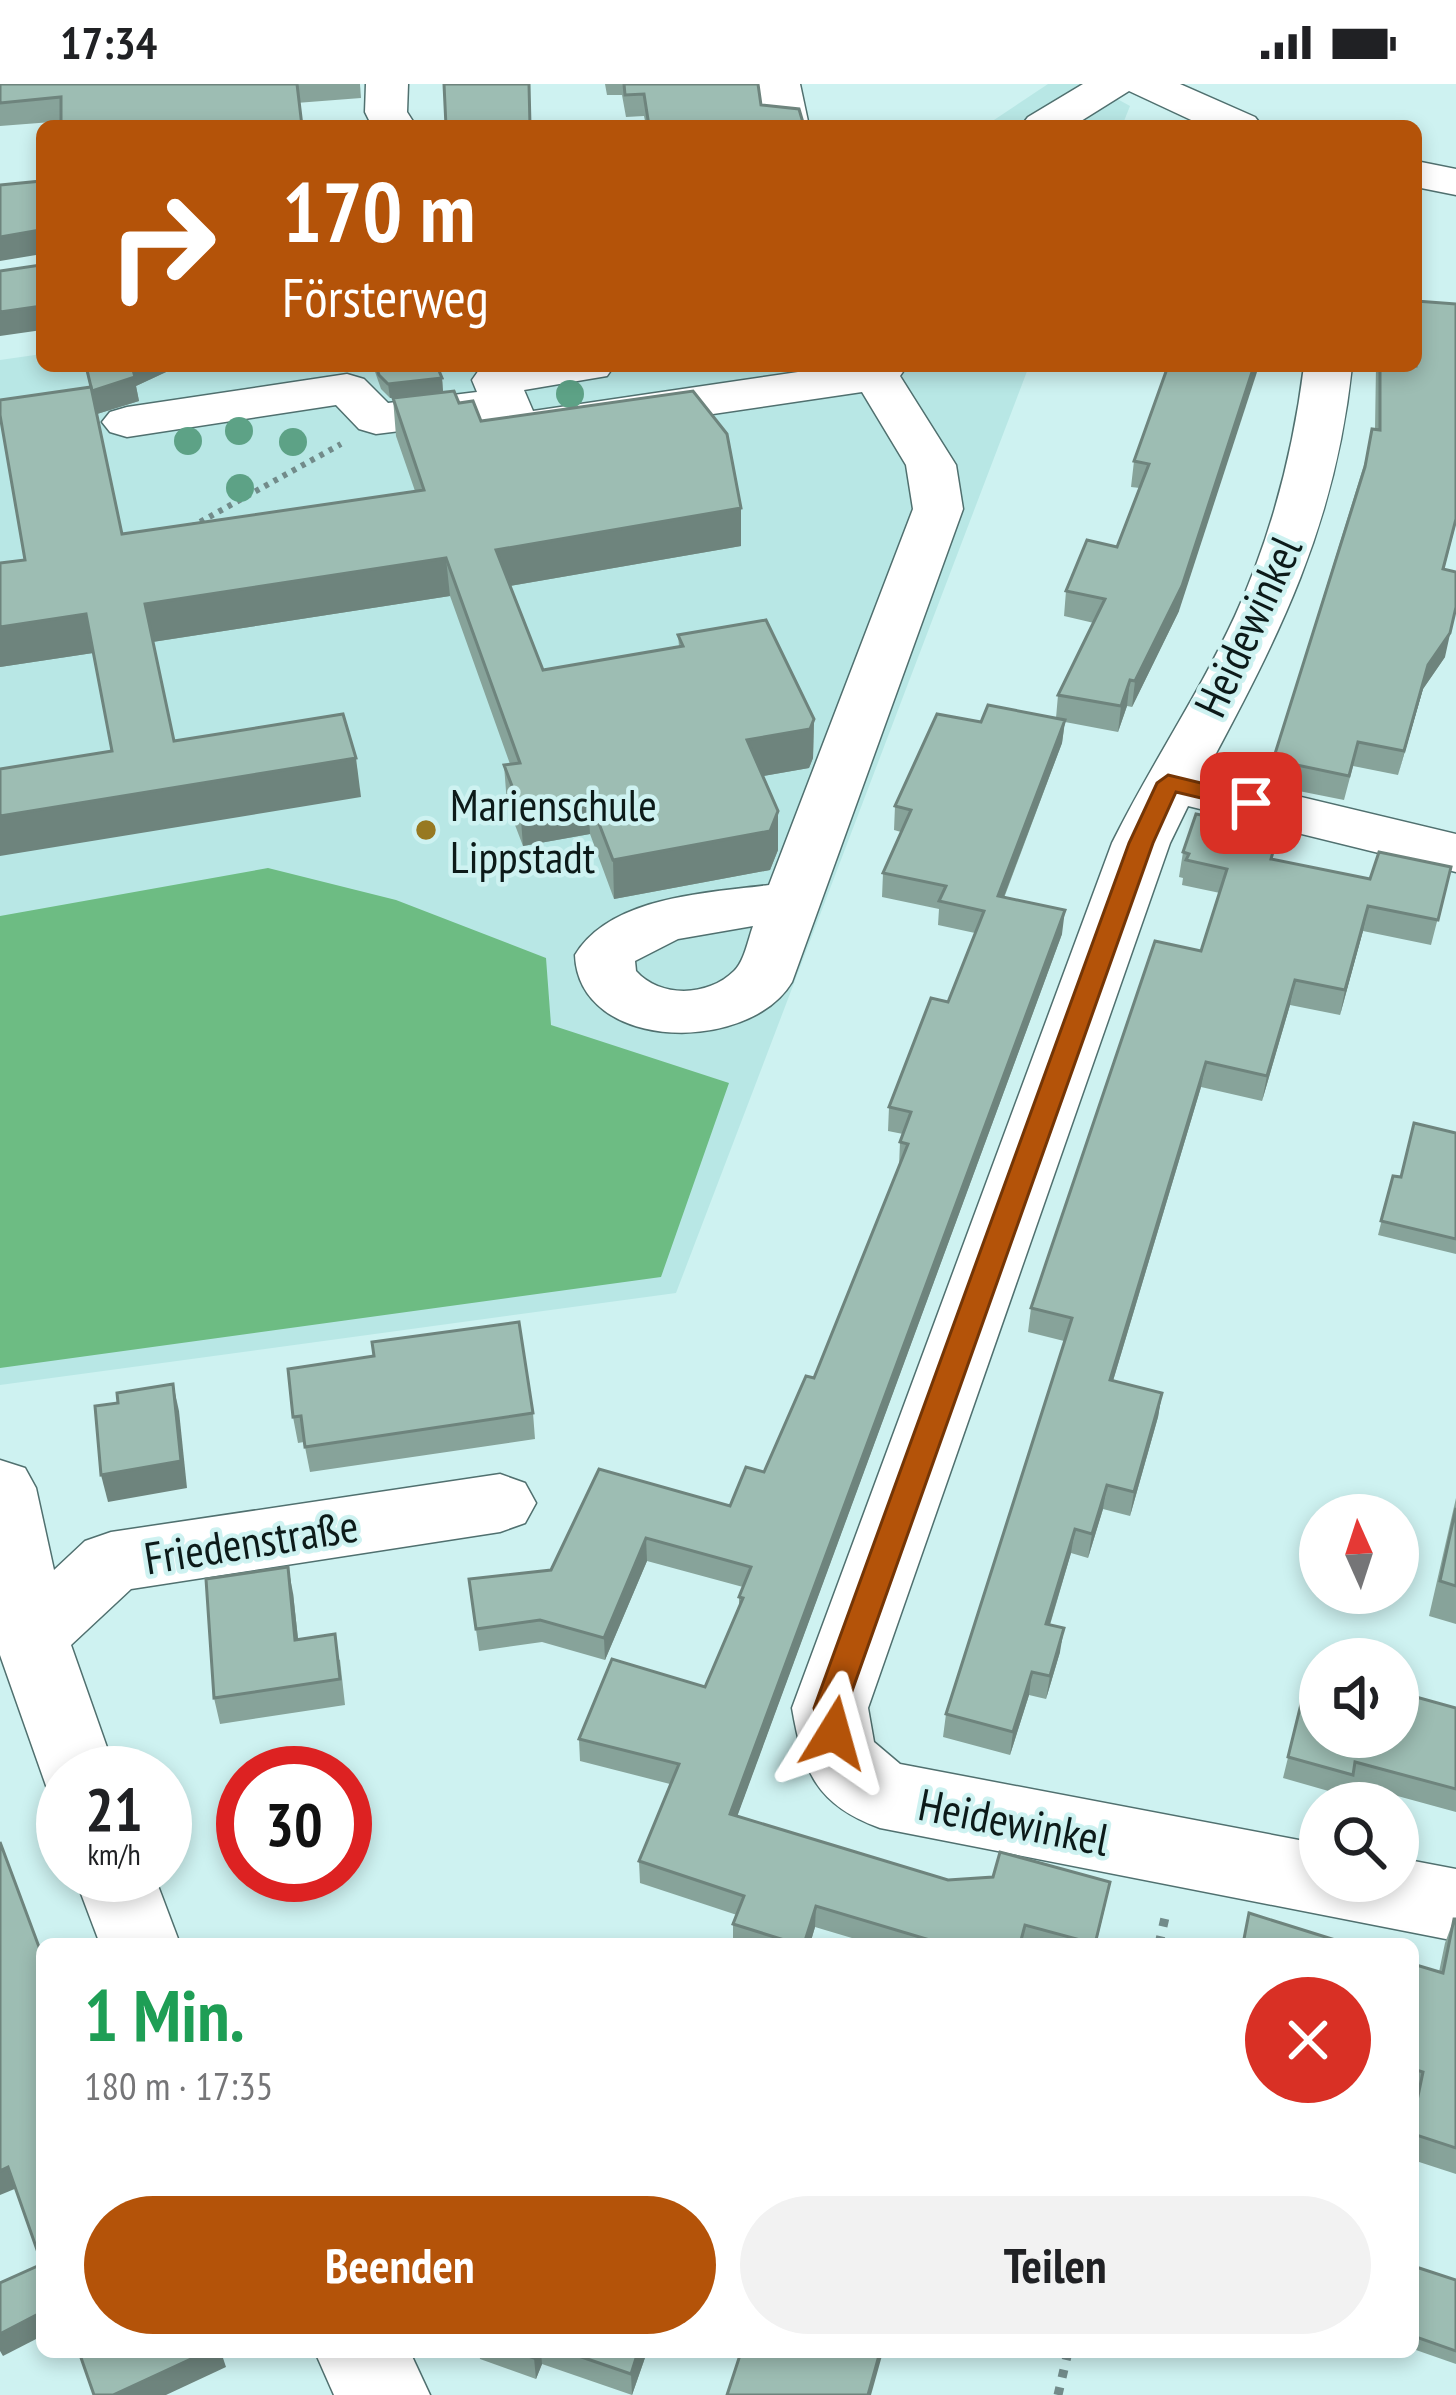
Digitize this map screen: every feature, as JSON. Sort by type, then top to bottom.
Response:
[{"type":"street","points":[[387,84],[386,112],[391,120]]},
{"type":"street","points":[[779,84],[786,120]]},
{"type":"street","points":[[1145,84],[1226,120]]},
{"type":"street","points":[[1056,120],[1096,102]]},
{"type":"street","points":[[1422,175],[1456,182]]},
{"type":"street","points":[[550,372],[496,380],[516,428],[874,372]]},
{"type":"street","points":[[794,901],[938,509],[931,465],[881,372]]},
{"type":"street","name":"Heidewinkel","points":[[1299,1875],[880,1794],[838,1758],[830,1708],[1133,865],[1168,783],[1247,647],[1299,517],[1324,413],[1327,372]]},
{"type":"street","points":[[127,422],[347,389],[376,419],[506,404]]},
{"type":"street","points":[[1168,783],[1456,853]]},
{"type":"street","points":[[0,1488],[31,1636],[68,1746]]},
{"type":"street","name":"Friedenstraße","points":[[31,1636],[111,1562],[500,1503]]},
{"type":"street","name":"Heidewinkel","points":[[1419,1898],[1456,1905]]},
{"type":"street","points":[[124,1902],[138,1938]]},
{"type":"street","points":[[362,2358],[385,2395]]},
{"type":"path","points":[[183,531],[334,449],[376,419]]},
{"type":"path","points":[[1058,2395],[1067,2358]]},
{"type":"shaded area","points":[[1048,84],[1090,84],[1130,106],[1124,120],[994,120]]},
{"type":"shaded area","name":"Marienschule Lippstadt","points":[[36,355],[36,372],[1027,372],[676,1293],[0,1385],[0,360]]},
{"type":"green space","points":[[268,868],[396,900],[546,958],[551,1025],[729,1083],[661,1277],[0,1368],[0,916]]},
{"type":"building","points":[[0,84],[297,84],[301,120],[61,120],[61,97],[0,103]]},
{"type":"building","points":[[444,84],[529,84],[530,120],[446,120]]},
{"type":"building","points":[[624,84],[758,84],[761,105],[799,109],[802,120],[648,120],[644,94],[625,95]]},
{"type":"building","points":[[36,182],[36,231],[0,237],[0,185]]},
{"type":"building","points":[[36,266],[36,307],[0,312],[0,271]]},
{"type":"building","points":[[1422,301],[1456,304],[1456,519],[1443,569],[1456,572],[1456,607],[1450,633],[1428,665],[1404,751],[1358,742],[1349,776],[1273,760],[1365,467],[1372,429],[1380,430],[1380,372],[1422,372]]},
{"type":"building","points":[[87,372],[134,372],[135,377],[92,391]]},
{"type":"building","points":[[440,372],[442,378],[388,384],[379,375]]},
{"type":"building","points":[[1166,372],[1252,372],[1182,586],[1135,681],[1130,680],[1121,706],[1058,695],[1105,599],[1066,591],[1087,540],[1117,547],[1149,464],[1134,461]]},
{"type":"building","points":[[91,387],[122,534],[424,490],[393,398],[454,391],[459,403],[473,401],[481,421],[693,391],[727,434],[741,508],[496,550],[543,670],[683,646],[678,635],[766,620],[814,719],[810,729],[747,740],[778,811],[770,831],[613,860],[588,795],[520,807],[504,765],[520,763],[446,558],[145,604],[174,741],[343,714],[356,758],[0,816],[0,769],[112,751],[86,614],[0,627],[0,563],[25,560],[0,400]]},
{"type":"building","points":[[988,705],[1065,720],[998,896],[1065,910],[730,1814],[948,1880],[993,1877],[1000,1852],[1110,1882],[1096,1938],[1073,1938],[1025,1925],[1022,1938],[923,1938],[816,1906],[806,1938],[778,1938],[733,1924],[744,1896],[639,1861],[679,1764],[579,1739],[612,1659],[705,1687],[743,1598],[739,1597],[751,1567],[646,1538],[604,1638],[540,1620],[476,1629],[469,1579],[551,1570],[599,1469],[730,1506],[746,1467],[764,1472],[806,1376],[814,1378],[908,1144],[900,1142],[911,1112],[889,1107],[931,998],[948,1002],[984,911],[939,901],[946,886],[883,873],[911,810],[895,806],[937,714],[981,722]]},
{"type":"building","points":[[1196,814],[1279,830],[1271,859],[1370,879],[1379,852],[1451,867],[1438,920],[1368,906],[1345,990],[1295,980],[1267,1076],[1206,1062],[1110,1380],[1162,1393],[1134,1492],[1107,1485],[1092,1534],[1075,1529],[1046,1624],[1064,1628],[1050,1676],[1032,1672],[1013,1732],[946,1714],[1072,1318],[1031,1308],[1155,941],[1201,951],[1227,869],[1186,860],[1189,854],[1183,852]]},
{"type":"building","points":[[1414,1123],[1456,1133],[1456,1239],[1381,1221],[1393,1176],[1401,1177]]},
{"type":"building","points":[[519,1322],[533,1413],[305,1447],[301,1416],[293,1417],[288,1369],[374,1356],[372,1342]]},
{"type":"building","points":[[173,1384],[181,1461],[101,1475],[95,1406],[118,1403],[117,1393]]},
{"type":"building","points":[[1456,1508],[1456,1586],[1440,1581]]},
{"type":"building","points":[[288,1567],[295,1640],[335,1634],[340,1679],[214,1698],[206,1579]]},
{"type":"building","points":[[1419,1698],[1456,1708],[1456,1789],[1355,1762],[1353,1775],[1288,1757],[1299,1712],[1299,1758],[1419,1758]]},
{"type":"building","points":[[0,1842],[36,1939],[36,2247],[8,2167],[0,2171]]},
{"type":"building","points":[[1249,1913],[1329,1938],[1244,1938]]},
{"type":"building","points":[[1456,1919],[1456,2148],[1419,2136],[1423,2072],[1419,2071],[1419,1966],[1443,1973]]},
{"type":"building","points":[[36,2267],[36,2315],[0,2334],[0,2283]]},
{"type":"building","points":[[1419,2268],[1456,2280],[1456,2351],[1419,2338]]},
{"type":"building","points":[[81,2358],[193,2358],[113,2395],[94,2395]]},
{"type":"building","points":[[584,2358],[636,2358],[631,2374]]},
{"type":"building","points":[[739,2358],[878,2358],[868,2395],[727,2395]]},
{"type":"place","name":"Marienschule Lippstadt","points":[[426,830]]},
{"type":"route","points":[[834,1733],[830,1708],[1141,843],[1168,783],[1251,803]]}]
